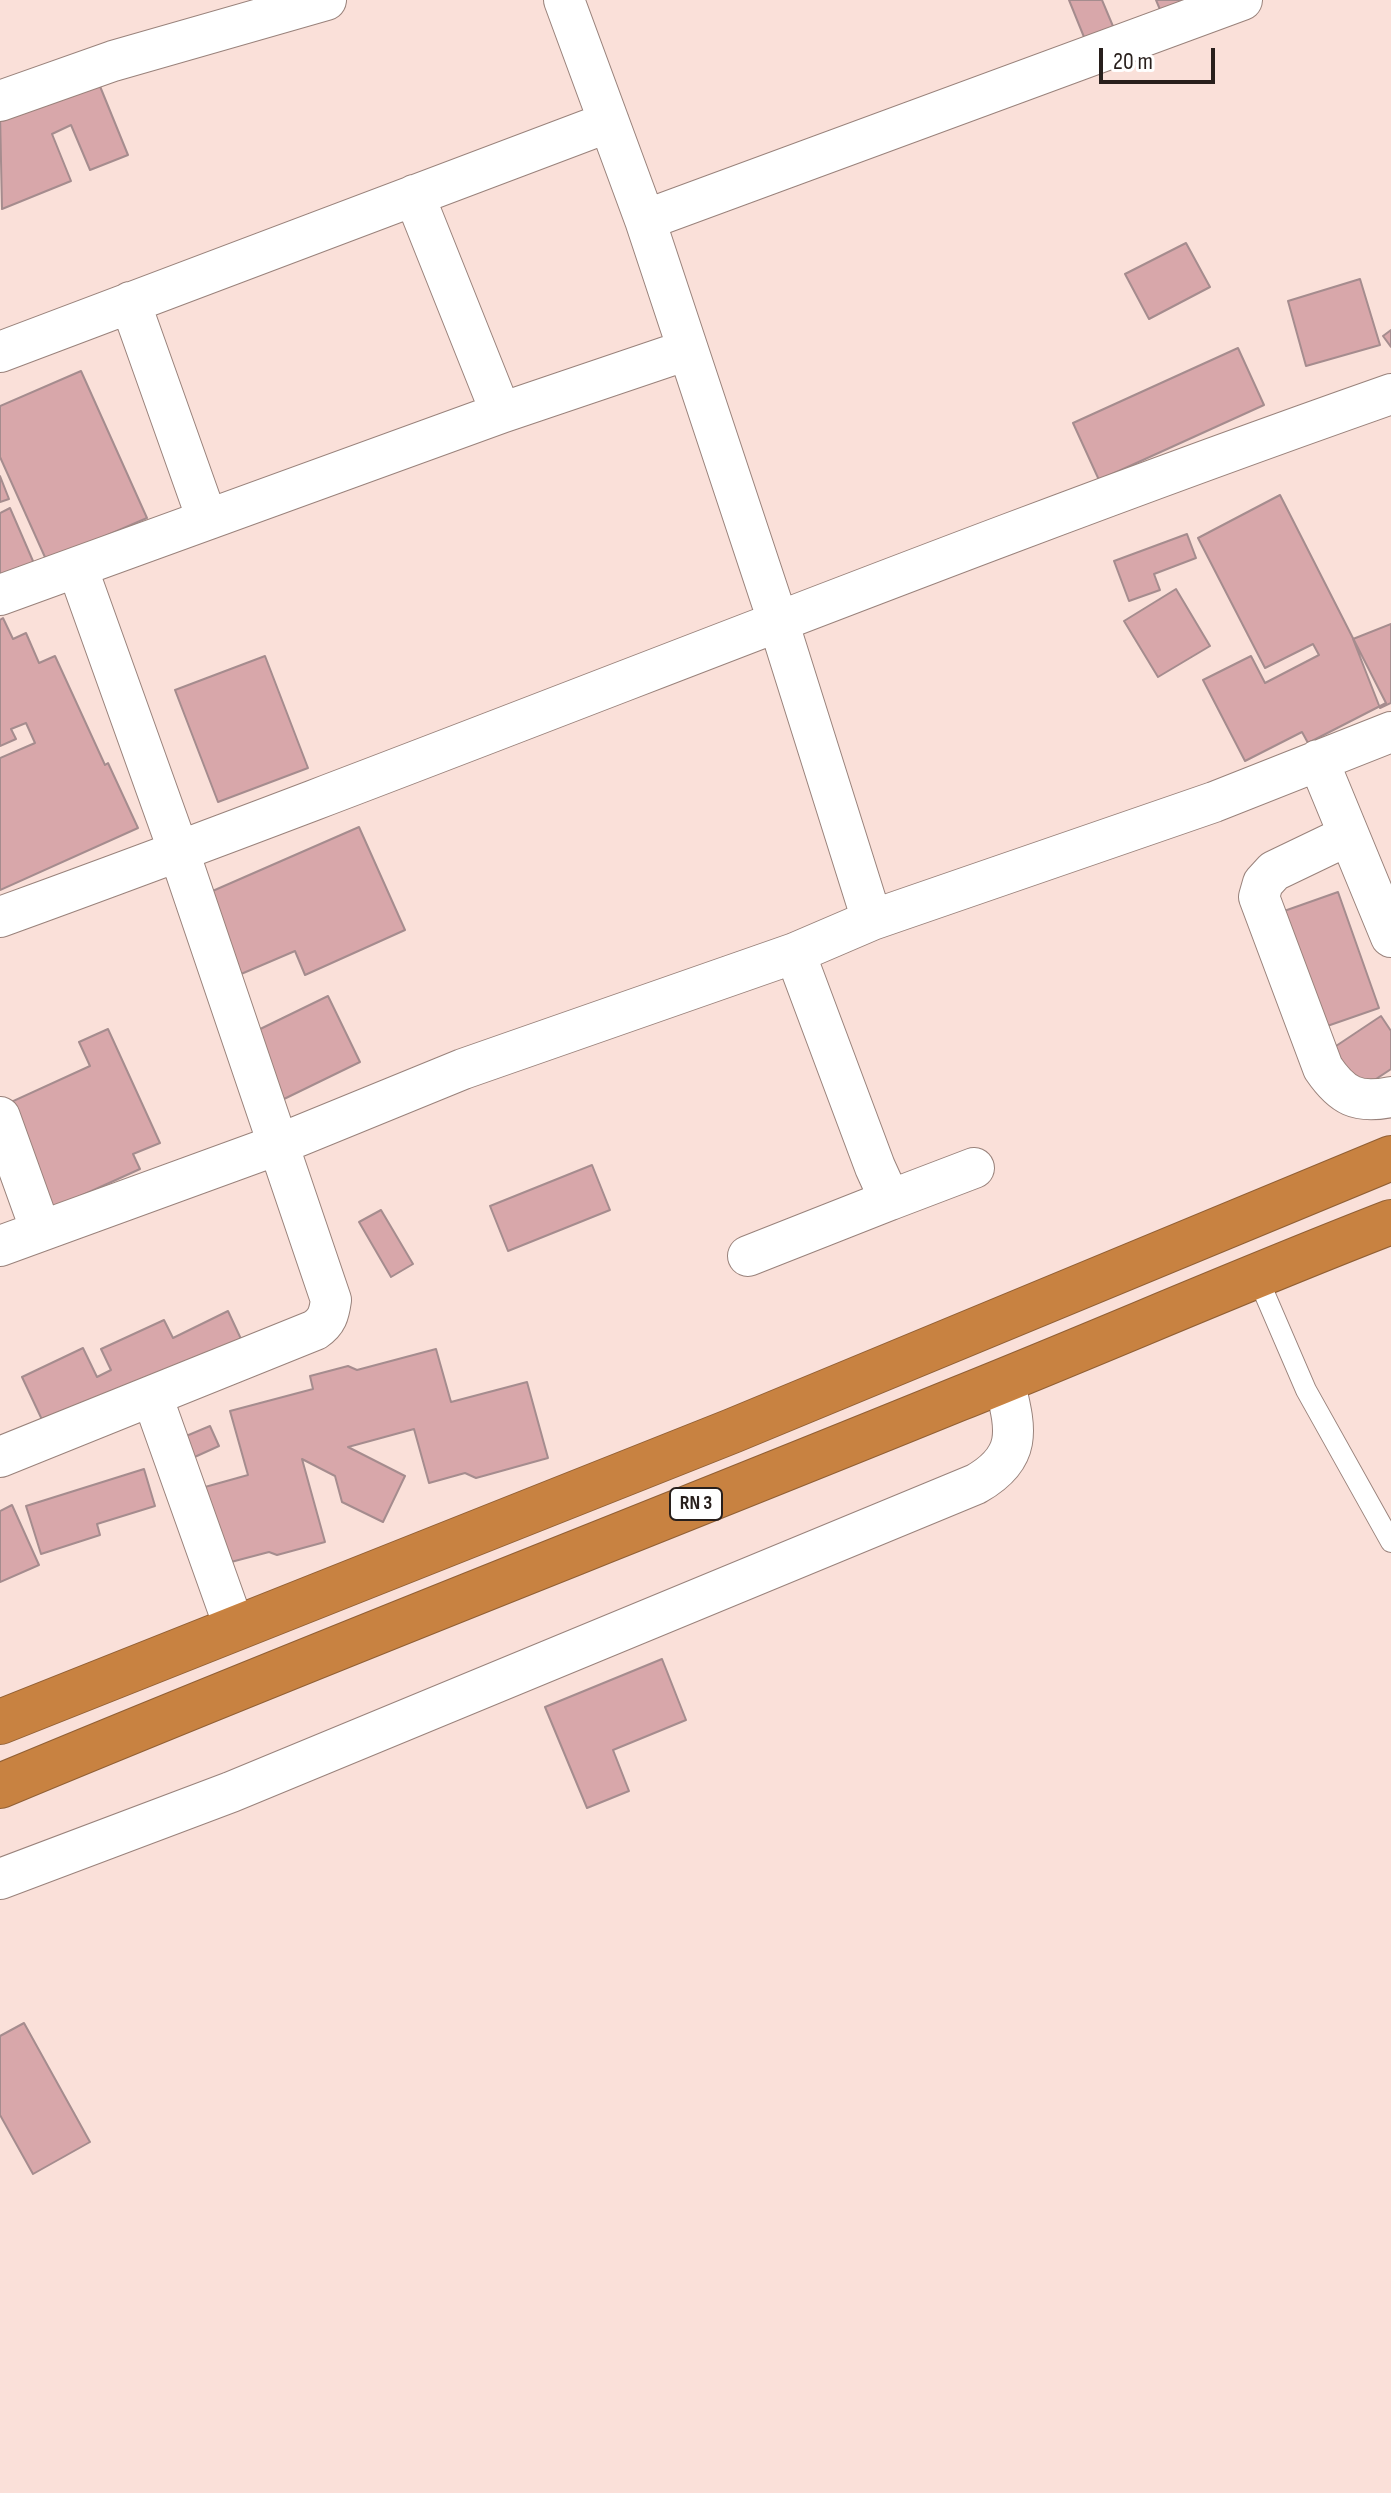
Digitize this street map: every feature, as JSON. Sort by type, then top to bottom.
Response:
[{"type":"highway","name":"RN 3","points":[[0,1722],[732,1431],[1391,1158]]},
{"type":"highway","name":"RN 3","points":[[0,1786],[1004,1380],[1256,1274],[1391,1222]]},
{"type":"street","points":[[0,101],[113,61],[326,0]]},
{"type":"street","points":[[564,0],[645,220],[778,621],[872,920]]},
{"type":"street","points":[[645,220],[1242,0]]},
{"type":"street","points":[[0,352],[609,122]]},
{"type":"street","points":[[414,195],[501,413]]},
{"type":"street","points":[[130,302],[207,519]]},
{"type":"street","points":[[0,595],[501,413],[687,350]]},
{"type":"street","points":[[0,917],[179,852],[1210,458],[1391,394]]},
{"type":"street","points":[[0,1457],[315,1330],[325,1323],[331,1300],[179,852],[77,567]]},
{"type":"street","points":[[0,1246],[277,1145],[463,1069],[795,953],[872,920],[1214,802],[1391,732]]},
{"type":"street","points":[[1318,760],[1391,937]]},
{"type":"street","points":[[1349,835],[1274,871],[1263,883],[1259,897],[1323,1068],[1336,1087],[1349,1096],[1377,1100],[1391,1097]]},
{"type":"street","points":[[795,953],[890,1200]]},
{"type":"street","points":[[0,1117],[41,1231]]},
{"type":"street","points":[[748,1256],[974,1168]]},
{"type":"street","points":[[0,1879],[231,1792],[976,1484],[997,1472],[1009,1450],[1015,1429],[1004,1380]]},
{"type":"street","points":[[152,1396],[235,1629]]},
{"type":"lane","points":[[1256,1274],[1306,1390],[1391,1542]]},
{"type":"building","points":[[1069,0],[1102,0],[1115,31],[1086,42]]},
{"type":"building","points":[[1156,0],[1210,0],[1164,19]]},
{"type":"building","points":[[95,74],[128,155],[90,170],[71,125],[52,134],[71,181],[2,209],[0,113]]},
{"type":"building","points":[[1186,243],[1210,287],[1149,319],[1125,274]]},
{"type":"building","points":[[1360,279],[1380,345],[1306,366],[1288,301]]},
{"type":"building","points":[[1391,330],[1391,347],[1383,336]]},
{"type":"building","points":[[1238,348],[1264,405],[1099,480],[1073,423]]},
{"type":"building","points":[[81,371],[147,518],[89,543],[53,575],[0,457],[0,406]]},
{"type":"building","points":[[0,476],[9,499],[0,502]]},
{"type":"building","points":[[1280,495],[1386,703],[1308,743],[1302,732],[1245,761],[1203,680],[1251,656],[1265,683],[1319,655],[1313,644],[1265,668],[1198,538]]},
{"type":"building","points":[[10,508],[36,568],[0,583],[0,513]]},
{"type":"building","points":[[1187,534],[1196,558],[1154,574],[1160,590],[1129,601],[1114,561]]},
{"type":"building","points":[[1176,589],[1210,646],[1158,677],[1124,621]]},
{"type":"building","points":[[3,618],[13,639],[26,633],[39,663],[55,656],[138,828],[0,890],[0,758],[35,743],[26,723],[11,729],[16,739],[0,746],[0,620]]},
{"type":"building","points":[[1391,624],[1391,703],[1380,708],[1353,639]]},
{"type":"building","points":[[265,656],[308,768],[218,802],[175,690]]},
{"type":"building","points":[[359,827],[405,930],[305,975],[295,951],[227,980],[192,900]]},
{"type":"building","points":[[1338,892],[1379,1008],[1310,1032],[1270,916]]},
{"type":"building","points":[[328,996],[360,1062],[284,1099],[252,1033]]},
{"type":"building","points":[[1381,1016],[1391,1031],[1391,1069],[1361,1089],[1333,1048]]},
{"type":"building","points":[[108,1029],[160,1143],[133,1154],[140,1169],[45,1212],[0,1107],[90,1066],[79,1042]]},
{"type":"building","points":[[592,1165],[610,1210],[508,1251],[490,1206]]},
{"type":"building","points":[[381,1210],[413,1264],[391,1277],[359,1222]]},
{"type":"building","points":[[228,1311],[248,1354],[51,1439],[22,1377],[83,1348],[97,1377],[111,1370],[101,1349],[164,1320],[173,1338]]},
{"type":"building","points":[[436,1349],[451,1402],[527,1382],[548,1458],[476,1478],[465,1473],[429,1483],[414,1429],[348,1447],[405,1476],[383,1522],[342,1502],[335,1476],[302,1459],[325,1542],[277,1555],[269,1552],[231,1562],[205,1487],[248,1475],[230,1411],[313,1389],[310,1376],[348,1366],[357,1370]]},
{"type":"building","points":[[210,1426],[219,1446],[188,1460],[179,1439]]},
{"type":"building","points":[[144,1469],[155,1506],[97,1524],[100,1535],[41,1554],[26,1506]]},
{"type":"building","points":[[12,1505],[39,1565],[0,1582],[0,1511]]},
{"type":"building","points":[[662,1659],[686,1720],[613,1750],[629,1791],[587,1808],[545,1707]]},
{"type":"building","points":[[24,2023],[90,2142],[33,2174],[0,2115],[0,2036]]}]
